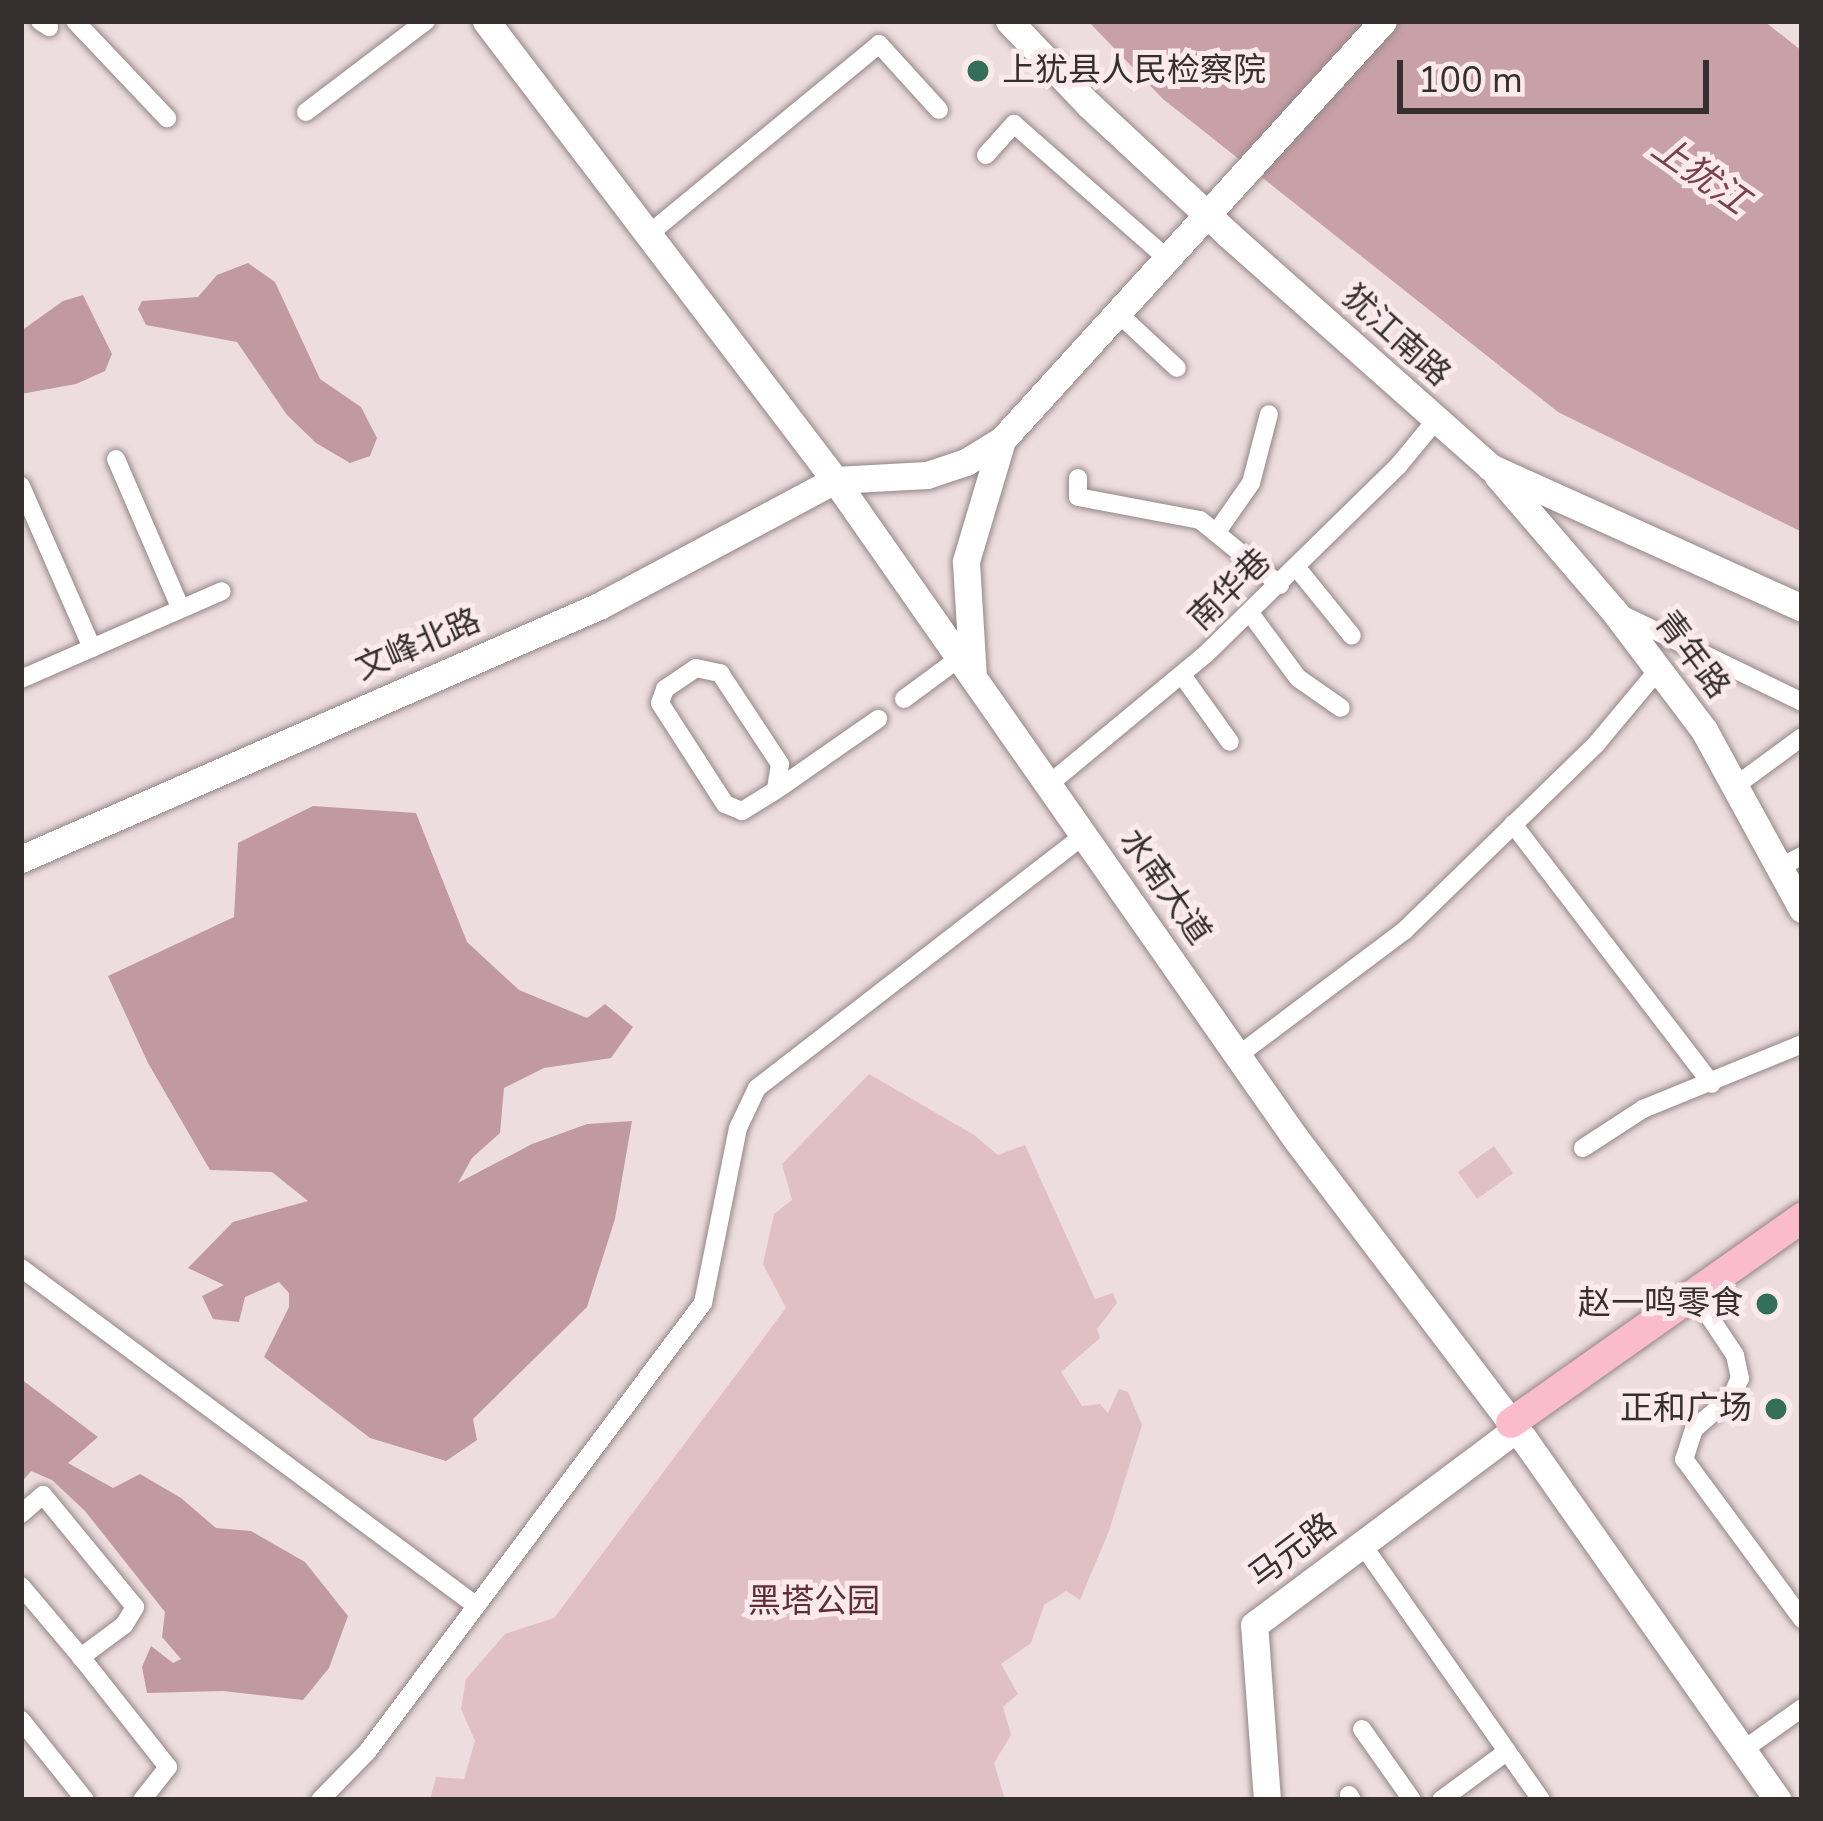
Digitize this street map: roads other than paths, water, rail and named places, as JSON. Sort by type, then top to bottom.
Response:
[{"type":"main road","points":[[1517,1430],[1802,1218]]},
{"type":"main road","points":[[1517,1430],[1705,1310],[1802,1238]]},
{"type":"street","points":[[75,21],[167,118]]},
{"type":"street","points":[[306,112],[426,21]]},
{"type":"street","name":"水南大道","points":[[486,21],[835,480],[1296,1139],[1517,1430],[1778,1800]]},
{"type":"street","name":"犹江南路","points":[[1010,21],[1088,104],[1490,467],[1802,608]]},
{"type":"street","points":[[835,480],[927,475],[1002,440],[1383,21]]},
{"type":"street","points":[[650,233],[879,44],[939,110]]},
{"type":"street","points":[[986,155],[1014,124],[1169,260]]},
{"type":"street","points":[[1119,314],[1178,368]]},
{"type":"street","points":[[1216,533],[1252,484],[1269,414]]},
{"type":"street","name":"南华巷","points":[[1048,785],[1182,675],[1280,585],[1436,420]]},
{"type":"street","points":[[904,699],[966,670],[966,561],[1002,440]]},
{"type":"street","points":[[116,459],[181,609]]},
{"type":"street","name":"青年路","points":[[1490,467],[1614,611],[1658,670],[1791,861],[1802,909]]},
{"type":"street","points":[[1078,478],[1078,497],[1200,520],[1280,585]]},
{"type":"street","name":"文峰北路","points":[[21,860],[599,606],[835,480]]},
{"type":"street","points":[[21,486],[92,648]]},
{"type":"street","points":[[1297,568],[1352,636]]},
{"type":"street","points":[[21,679],[222,591]]},
{"type":"street","points":[[1614,611],[1802,702]]},
{"type":"street","points":[[1250,613],[1298,678],[1341,708]]},
{"type":"street","points":[[776,790],[780,764],[720,673],[696,668],[665,689],[663,711],[725,804],[742,811],[776,790],[878,718]]},
{"type":"street","points":[[1240,1054],[1404,931],[1597,743],[1658,670]]},
{"type":"street","points":[[1182,675],[1230,742]]},
{"type":"street","points":[[1738,784],[1802,737]]},
{"type":"street","points":[[1514,824],[1712,1084]]},
{"type":"street","points":[[320,1800],[367,1752],[703,1303],[737,1128],[757,1088],[1084,835]]},
{"type":"street","points":[[1583,1148],[1643,1109],[1802,1045]]},
{"type":"street","points":[[21,1268],[474,1604]]},
{"type":"street","points":[[1705,1310],[1736,1355],[1740,1378],[1732,1397],[1694,1429],[1684,1459],[1802,1619]]},
{"type":"street","name":"马元路","points":[[1267,1800],[1254,1624],[1517,1430]]},
{"type":"street","points":[[21,1514],[43,1495],[135,1607],[124,1625],[81,1657]]},
{"type":"street","points":[[1362,1544],[1540,1800]]},
{"type":"street","points":[[21,1586],[168,1767],[142,1800]]},
{"type":"street","points":[[1743,1750],[1802,1708]]},
{"type":"street","points":[[21,1720],[85,1800]]},
{"type":"street","points":[[1362,1729],[1412,1800]]},
{"type":"street","points":[[1441,1800],[1506,1752]]},
{"type":"water","name":"上犹江","points":[[1088,21],[1764,21],[1802,51],[1802,532],[1558,412],[1163,99]]},
{"type":"place","name":"上犹县人民检察院","points":[[978,71]]},
{"type":"place","name":"赵一鸣零食","points":[[1767,1304]]},
{"type":"place","name":"正和广场","points":[[1776,1409]]},
{"type":"park label","name":"黑塔公园","points":[[814,1602]]}]
